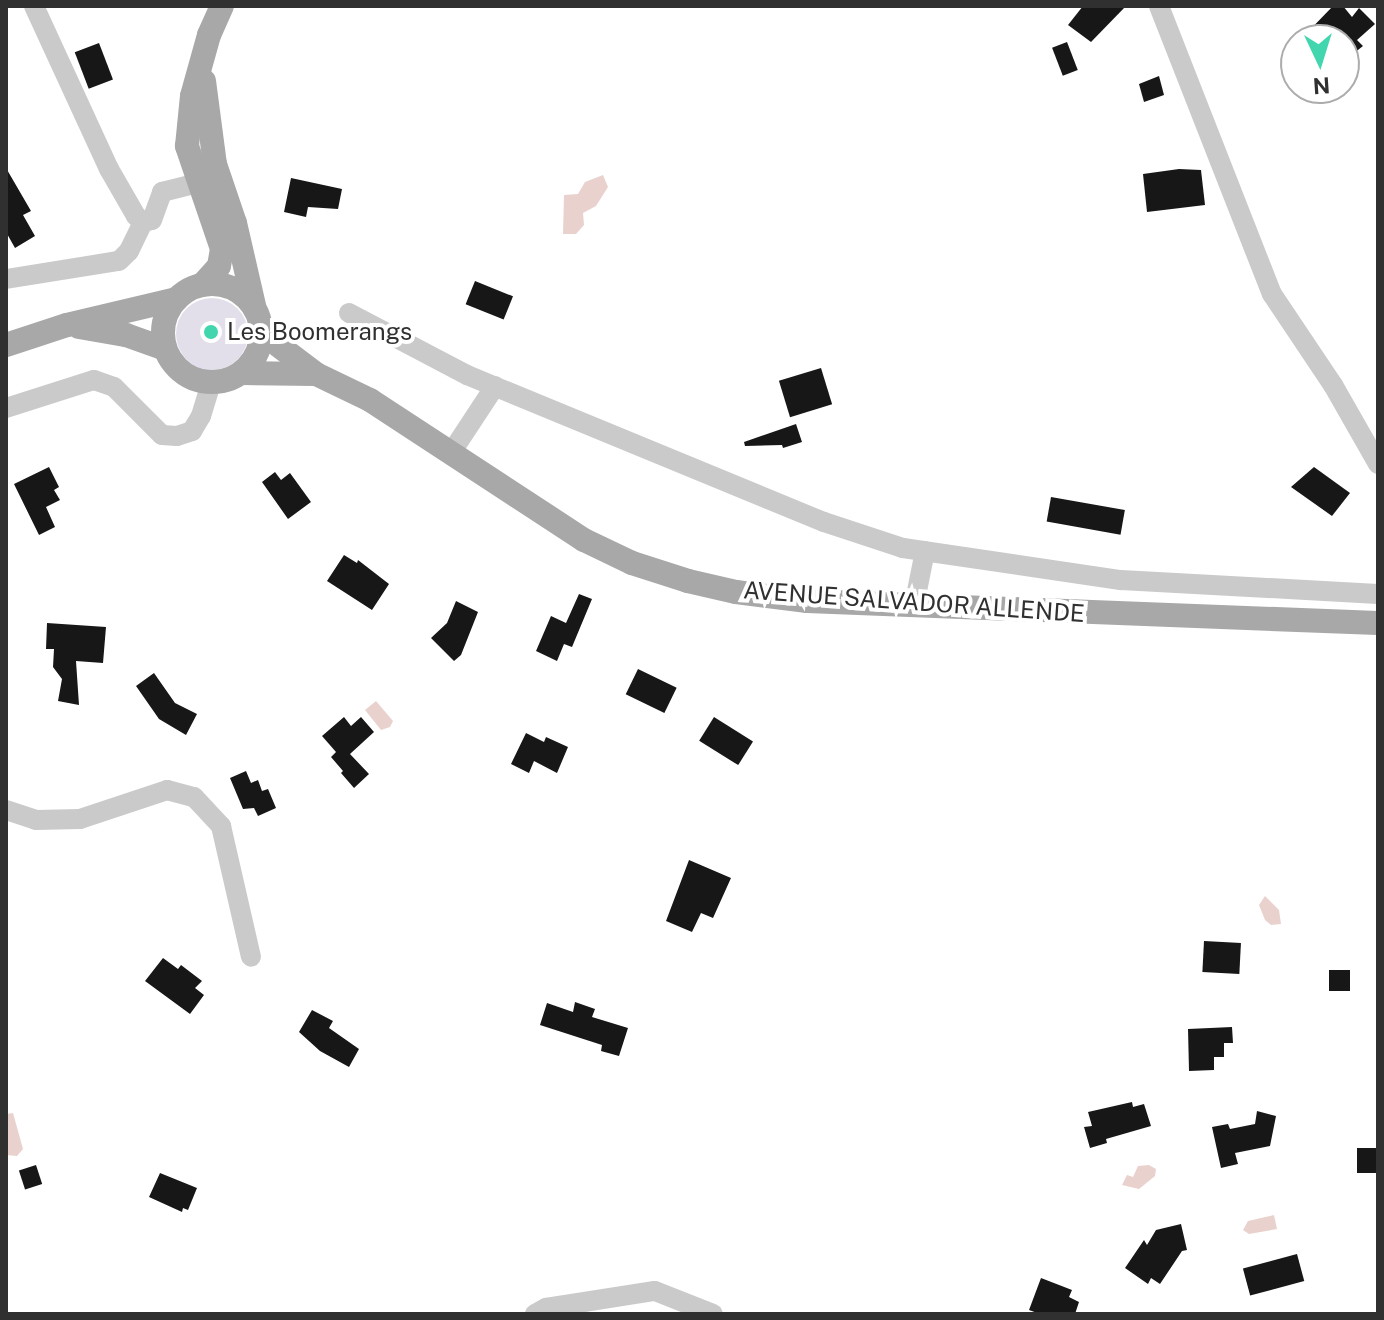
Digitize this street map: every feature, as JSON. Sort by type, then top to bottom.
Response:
[{"type":"main road","points":[[6,345],[67,325],[177,299],[202,285],[219,266],[222,249],[197,183],[187,146],[192,96],[203,66],[209,35],[222,6]]},
{"type":"main road","points":[[67,325],[126,335],[165,349],[183,373],[211,383],[227,381],[242,373],[257,355],[262,333],[235,223],[215,164],[203,66]]},
{"type":"main road","points":[[202,285],[231,287],[254,305]]},
{"type":"main road","points":[[165,349],[164,322],[177,299]]},
{"type":"main road","name":"AVENUE SALVADOR ALLENDE","points":[[262,333],[316,374],[370,400],[547,518],[632,563],[736,592],[807,601],[1378,623]]},
{"type":"main road","name":"AVENUE SALVADOR ALLENDE","points":[[242,373],[316,374]]},
{"type":"street","points":[[34,6],[109,169],[143,222]]},
{"type":"street","points":[[1159,6],[1272,294],[1333,385],[1378,464]]},
{"type":"street","points":[[143,222],[152,220],[162,192],[197,183],[209,184],[223,215],[235,223]]},
{"type":"street","points":[[6,279],[119,261],[129,251],[143,222]]},
{"type":"street","points":[[349,313],[495,386],[824,522],[903,548],[1121,580],[1378,594]]},
{"type":"street","points":[[6,408],[94,380],[114,387],[162,435],[177,436],[192,431],[201,416],[211,383]]},
{"type":"street","points":[[451,453],[495,386]]},
{"type":"street","points":[[914,606],[925,551]]},
{"type":"street","points":[[6,810],[36,820],[80,819],[167,790],[194,797],[221,826],[251,957]]},
{"type":"street","points":[[535,1314],[546,1308],[655,1291],[713,1314]]},
{"type":"shaded area","points":[[603,175],[608,187],[596,206],[583,213],[584,225],[576,234],[563,234],[564,195],[578,194],[585,182]]},
{"type":"shaded area","points":[[212,298],[238,308],[248,334],[238,360],[212,370],[186,360],[176,334],[186,308]]},
{"type":"shaded area","points":[[376,701],[393,721],[390,727],[381,730],[365,710]]},
{"type":"shaded area","points":[[1265,896],[1279,910],[1281,924],[1271,925],[1265,920],[1259,905]]},
{"type":"shaded area","points":[[13,1113],[23,1149],[17,1156],[6,1155],[6,1114]]},
{"type":"shaded area","points":[[1149,1165],[1156,1169],[1155,1176],[1139,1189],[1122,1185],[1127,1175],[1133,1177],[1138,1166]]},
{"type":"shaded area","points":[[1274,1215],[1277,1229],[1249,1234],[1243,1230],[1248,1221]]},
{"type":"building","points":[[1083,6],[1126,6],[1091,42],[1068,25]]},
{"type":"building","points":[[1333,6],[1343,6],[1352,17],[1359,8],[1375,24],[1360,37],[1360,24],[1316,24]]},
{"type":"building","points":[[1067,42],[1078,70],[1063,76],[1052,48]]},
{"type":"building","points":[[99,43],[113,79],[89,89],[75,52]]},
{"type":"building","points":[[1159,76],[1164,95],[1144,102],[1139,84]]},
{"type":"building","points":[[6,168],[31,211],[23,215],[35,236],[15,248],[6,232]]},
{"type":"building","points":[[1179,169],[1201,170],[1205,205],[1147,212],[1143,174]]},
{"type":"building","points":[[291,178],[342,189],[338,209],[308,207],[306,217],[284,212]]},
{"type":"building","points":[[475,281],[513,296],[504,320],[466,304]]},
{"type":"building","points":[[821,368],[832,404],[790,417],[779,381]]},
{"type":"building","points":[[796,424],[802,442],[783,448],[782,445],[745,446],[744,442]]},
{"type":"building","points":[[49,467],[59,487],[54,490],[60,500],[46,507],[55,527],[39,535],[14,484]]},
{"type":"building","points":[[1314,467],[1350,493],[1332,516],[1291,487]]},
{"type":"building","points":[[275,472],[281,480],[290,473],[311,502],[288,519],[262,482]]},
{"type":"building","points":[[1051,497],[1125,510],[1121,535],[1047,522]]},
{"type":"building","points":[[344,555],[357,563],[358,560],[389,584],[372,610],[327,581]]},
{"type":"building","points":[[579,594],[592,599],[572,647],[564,644],[557,661],[536,651],[551,616],[566,623]]},
{"type":"building","points":[[456,601],[478,612],[461,655],[454,661],[431,638],[447,623]]},
{"type":"building","points":[[47,623],[106,627],[103,663],[76,661],[79,705],[58,701],[62,679],[53,667],[54,649],[46,649]]},
{"type":"building","points":[[638,669],[677,688],[664,713],[626,694]]},
{"type":"building","points":[[154,673],[175,703],[197,714],[186,735],[159,719],[136,686]]},
{"type":"building","points":[[344,717],[351,726],[361,717],[374,732],[350,754],[369,774],[354,788],[331,757],[336,752],[322,736]]},
{"type":"building","points":[[714,717],[753,741],[738,765],[699,741]]},
{"type":"building","points":[[526,733],[544,742],[546,737],[568,747],[557,773],[534,761],[529,773],[511,764]]},
{"type":"building","points":[[246,771],[251,783],[258,780],[262,791],[268,789],[276,808],[258,816],[254,808],[243,809],[230,778]]},
{"type":"building","points":[[689,860],[731,878],[713,918],[701,913],[692,932],[666,921]]},
{"type":"building","points":[[1204,941],[1241,943],[1239,974],[1202,972]]},
{"type":"building","points":[[163,958],[178,969],[181,965],[202,981],[195,988],[204,995],[190,1014],[145,981]]},
{"type":"building","points":[[1329,970],[1350,970],[1350,991],[1329,991]]},
{"type":"building","points":[[575,1002],[595,1009],[592,1017],[628,1028],[619,1056],[601,1051],[602,1045],[540,1025],[547,1003],[573,1012]]},
{"type":"building","points":[[312,1010],[333,1021],[329,1028],[359,1049],[349,1067],[320,1051],[299,1032]]},
{"type":"building","points":[[1232,1027],[1233,1043],[1224,1043],[1224,1057],[1214,1057],[1214,1070],[1189,1071],[1188,1029]]},
{"type":"building","points":[[1132,1102],[1133,1107],[1144,1104],[1151,1126],[1106,1139],[1107,1143],[1090,1148],[1084,1127],[1092,1126],[1088,1112]]},
{"type":"building","points":[[1257,1111],[1276,1116],[1270,1146],[1235,1153],[1238,1164],[1221,1168],[1212,1127],[1228,1124],[1230,1129],[1255,1124]]},
{"type":"building","points":[[1357,1148],[1378,1148],[1378,1173],[1357,1173]]},
{"type":"building","points":[[36,1165],[42,1184],[25,1190],[19,1171]]},
{"type":"building","points":[[160,1173],[197,1188],[188,1210],[183,1208],[182,1212],[149,1197]]},
{"type":"building","points":[[1181,1224],[1187,1250],[1182,1251],[1160,1284],[1151,1278],[1148,1284],[1125,1268],[1144,1240],[1147,1245],[1156,1230]]},
{"type":"building","points":[[1297,1254],[1304,1281],[1250,1296],[1243,1268]]},
{"type":"building","points":[[1041,1278],[1072,1290],[1069,1297],[1079,1302],[1075,1314],[1040,1314],[1029,1310]]},
{"type":"place","name":"Les Boomerangs","points":[[211,332]]}]
